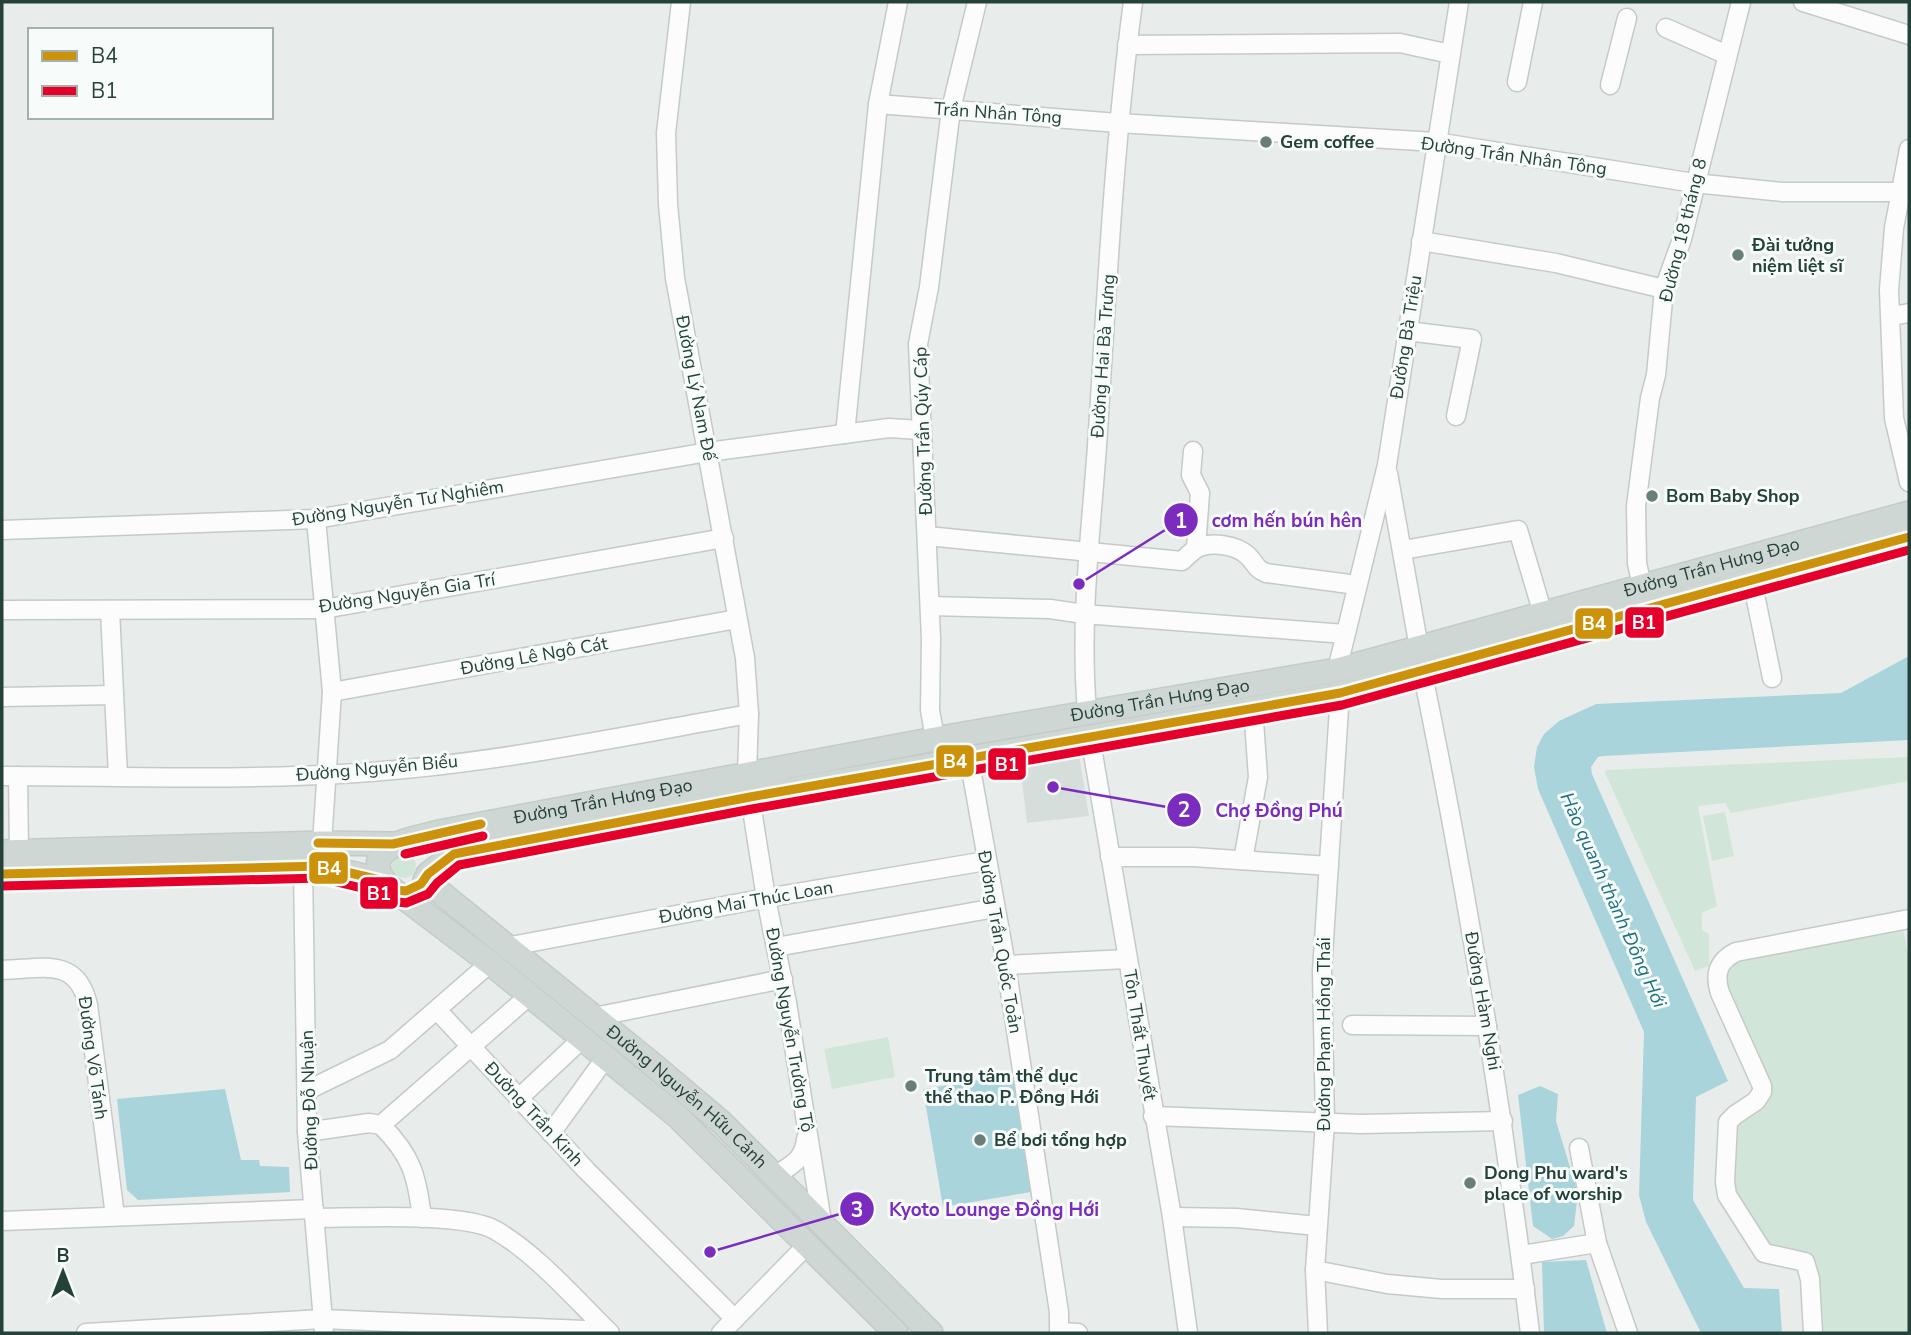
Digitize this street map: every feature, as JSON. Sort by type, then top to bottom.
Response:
[{"type":"main road","name":"Đường Trần Hưng Đạo","points":[[10,852],[397,843],[439,832],[1087,711],[1420,659],[1751,568],[1909,513]]},
{"type":"main road","name":"Đường Trần Hưng Đạo","points":[[426,877],[454,854],[488,846],[1340,693],[1420,659],[1543,614],[1642,586],[1909,537]]},
{"type":"main road","points":[[1087,711],[1090,736]]},
{"type":"main road","points":[[747,774],[750,797]]},
{"type":"main road","points":[[2,874],[303,866],[335,868],[389,886],[412,890],[426,877],[428,862],[423,851],[414,844],[397,843],[380,858],[379,870],[389,886]]},
{"type":"main road","name":"Đường Nguyễn Hữu Cảnh","points":[[426,877],[498,955],[530,995],[589,1027],[607,1056],[677,1116],[896,1333]]},
{"type":"main road","name":"Đường Nguyễn Hữu Cảnh","points":[[389,886],[498,955],[589,1027],[692,1096],[931,1333]]},
{"type":"main road","points":[[754,1192],[775,1176]]},
{"type":"main road","points":[[807,1245],[822,1222]]},
{"type":"street","name":"Đường Lý Nam Đế","points":[[681,2],[666,133],[668,204],[675,278],[745,659],[749,714],[747,774]]},
{"type":"street","points":[[845,433],[878,104],[898,2]]},
{"type":"street","name":"Đường Trần Qúy Cáp","points":[[935,739],[930,710],[930,606],[918,344],[929,287],[951,109],[977,2]]},
{"type":"street","name":"Đường Hai Bà Trưng","points":[[1087,711],[1084,614],[1087,552],[1097,443],[1118,123],[1133,2]]},
{"type":"street","name":"Đường Bà Triệu","points":[[1337,670],[1387,465],[1459,2]]},
{"type":"street","points":[[1517,82],[1533,2]]},
{"type":"street","name":"Đường 18 tháng 8","points":[[1642,586],[1637,563],[1636,506],[1650,398],[1656,374],[1664,289],[1682,239],[1741,2]]},
{"type":"street","points":[[1803,2],[1909,35]]},
{"type":"street","points":[[1610,85],[1627,18]]},
{"type":"street","points":[[1666,27],[1727,55]]},
{"type":"street","points":[[1127,45],[1400,43],[1450,54]]},
{"type":"street","name":"Trần Nhân Tông","points":[[878,104],[1118,123]]},
{"type":"street","name":"Đường Trần Nhân Tông","points":[[1118,123],[1436,142],[1695,183],[1801,193],[1906,193]]},
{"type":"street","points":[[1909,149],[1906,193],[1890,259],[1900,314],[1894,418],[1909,482]]},
{"type":"street","points":[[1421,241],[1556,263],[1664,289]]},
{"type":"street","points":[[1407,331],[1472,339],[1456,416]]},
{"type":"street","name":"Đường Nguyễn Tư Nghiêm","points":[[2,530],[316,519],[708,452],[889,428],[920,430]]},
{"type":"street","points":[[1193,451],[1191,475],[1200,493],[1196,548]]},
{"type":"street","name":"Đường Hàm Nghi","points":[[1387,465],[1488,1026],[1522,1255],[1530,1333]]},
{"type":"street","points":[[316,519],[332,692],[323,843]]},
{"type":"street","points":[[1403,550],[1518,530],[1543,614]]},
{"type":"street","points":[[927,536],[1182,561],[1196,548],[1224,545],[1244,552],[1256,569],[1266,573],[1357,585]]},
{"type":"street","name":"Đường Nguyễn Gia Trí","points":[[2,610],[324,609],[724,538]]},
{"type":"street","points":[[1751,568],[1772,678]]},
{"type":"street","points":[[930,606],[1050,609],[1084,614],[1345,634]]},
{"type":"street","points":[[110,610],[118,776]]},
{"type":"street","name":"Đường Lê Ngô Cát","points":[[332,692],[737,620]]},
{"type":"street","name":"Đường Phạm Hồng Thái","points":[[1318,1333],[1315,1270],[1325,1122],[1322,971],[1340,693]]},
{"type":"street","points":[[2,697],[114,695]]},
{"type":"street","points":[[1243,860],[1258,777],[1253,707]]},
{"type":"street","name":"Đường Nguyễn Biểu","points":[[10,776],[327,775],[497,758],[749,714]]},
{"type":"street","name":"Tôn Thất Thuyết","points":[[1090,736],[1172,1217],[1188,1333]]},
{"type":"street","name":"Đường Trần Quốc Toản","points":[[969,758],[1006,965],[1059,1312],[1059,1333]]},
{"type":"street","points":[[10,776],[10,852]]},
{"type":"street","name":"Đường Nguyễn Trường Tộ","points":[[750,797],[766,898],[783,979],[822,1222]]},
{"type":"street","points":[[1110,857],[1243,860],[1329,866]]},
{"type":"street","name":"Đường Mai Thúc Loan","points":[[498,955],[766,898],[986,861]]},
{"type":"street","name":"Đường Đỗ Nhuận","points":[[303,866],[307,1132],[323,1326]]},
{"type":"street","points":[[776,947],[995,908]]},
{"type":"street","points":[[1813,1333],[1810,1279],[1805,1262],[1764,1252],[1727,1195],[1728,1122],[1756,1101],[1762,1093],[1757,1071],[1717,984],[1721,964],[1725,958],[1736,952],[1909,919]]},
{"type":"street","points":[[308,1090],[390,1050],[498,955]]},
{"type":"street","points":[[1006,965],[1127,959]]},
{"type":"street","name":"Đường Võ Tánh","points":[[2,970],[56,968],[69,972],[81,984],[88,1006],[115,1216]]},
{"type":"street","points":[[519,1098],[589,1027],[783,979]]},
{"type":"street","points":[[437,1010],[470,1046],[530,995]]},
{"type":"street","points":[[1352,1025],[1488,1026]]},
{"type":"street","name":"Đường Trần Kinh","points":[[381,1125],[470,1046],[551,1133],[735,1319]]},
{"type":"street","points":[[551,1133],[607,1056]]},
{"type":"street","points":[[1153,1116],[1385,1124],[1503,1121]]},
{"type":"street","points":[[307,1132],[369,1123],[381,1125],[397,1142],[414,1172],[422,1218]]},
{"type":"street","points":[[775,1176],[800,1158],[805,1148],[807,1128]]},
{"type":"street","points":[[1579,1148],[1597,1243],[1628,1333]]},
{"type":"street","points":[[2,1221],[115,1216],[314,1213],[470,1223],[492,1228],[524,1250],[609,1332]]},
{"type":"street","points":[[1172,1217],[1317,1226]]},
{"type":"street","points":[[1522,1255],[1597,1243]]},
{"type":"street","points":[[721,1333],[807,1245]]},
{"type":"street","points":[[1315,1270],[1387,1284],[1442,1289],[1525,1289]]},
{"type":"street","points":[[86,1333],[323,1326],[609,1332]]},
{"type":"street","points":[[1059,1333],[1078,1333]]},
{"type":"shaded area","points":[[1078,749],[1089,816],[1027,823],[1019,757]]},
{"type":"green space","points":[[1909,757],[1909,781],[1731,813],[1725,803],[1698,806],[1717,906],[1702,913],[1702,930],[1709,934],[1709,966],[1695,971],[1605,773],[1606,770]]},
{"type":"green space","points":[[1725,812],[1734,856],[1712,861],[1703,816]]},
{"type":"green space","points":[[404,854],[413,857],[416,866],[413,875],[404,878],[395,875],[392,866],[395,857]]},
{"type":"green space","points":[[1903,928],[1909,959],[1909,1333],[1818,1333],[1812,1254],[1778,1252],[1767,1248],[1731,1193],[1730,1137],[1744,1120],[1758,1110],[1766,1098],[1723,990],[1725,978],[1737,959]]},
{"type":"green space","points":[[888,1037],[895,1077],[832,1089],[824,1049]]},
{"type":"water","name":"Hào quanh thành Đồng Hới","points":[[1909,656],[1909,740],[1604,756],[1598,757],[1591,767],[1728,1081],[1696,1097],[1693,1200],[1744,1288],[1779,1289],[1782,1333],[1701,1333],[1646,1222],[1639,1195],[1644,1032],[1538,789],[1534,767],[1537,747],[1544,734],[1559,721],[1596,704],[1841,693]]},
{"type":"water","name":"Bể bơi tổng hợp","points":[[1018,1074],[1037,1191],[943,1207],[923,1089]]},
{"type":"water","points":[[1540,1086],[1558,1094],[1556,1121],[1578,1193],[1574,1226],[1563,1236],[1552,1239],[1533,1226],[1518,1095]]},
{"type":"water","points":[[225,1089],[241,1160],[259,1160],[260,1166],[289,1167],[290,1192],[138,1200],[127,1190],[117,1099]]},
{"type":"water","points":[[1586,1260],[1607,1333],[1544,1333],[1542,1262]]},
{"type":"transit line","name":"B4","points":[[2,874],[321,866],[384,881],[395,890],[406,891],[421,884],[428,874],[454,854],[750,797],[1340,693],[1909,537]]},
{"type":"transit line","name":"B1","points":[[2,886],[320,878],[378,892],[390,901],[406,903],[428,894],[459,865],[752,809],[1342,705],[1909,550]]},
{"type":"transit line","name":"B4","points":[[318,843],[393,844],[481,824]]},
{"type":"transit line","name":"B1","points":[[405,854],[483,836]]},
{"type":"place","name":"Gem coffee","points":[[1266,142]]},
{"type":"place","name":"Đài tưởng niệm liệt sĩ","points":[[1738,255]]},
{"type":"place","name":"Bom Baby Shop","points":[[1652,496]]},
{"type":"place","name":"cơm hến bún hên","points":[[1079,584]]},
{"type":"place","name":"Chợ Đồng Phú","points":[[1053,787]]},
{"type":"place","name":"Trung tâm thể dục thể thao P. Đồng Hới","points":[[911,1086]]},
{"type":"place","name":"Bể bơi tổng hợp","points":[[980,1140]]},
{"type":"place","name":"Dong Phu ward's place of worship","points":[[1470,1183]]},
{"type":"place","name":"Kyoto Lounge Đồng Hới","points":[[710,1252]]}]
